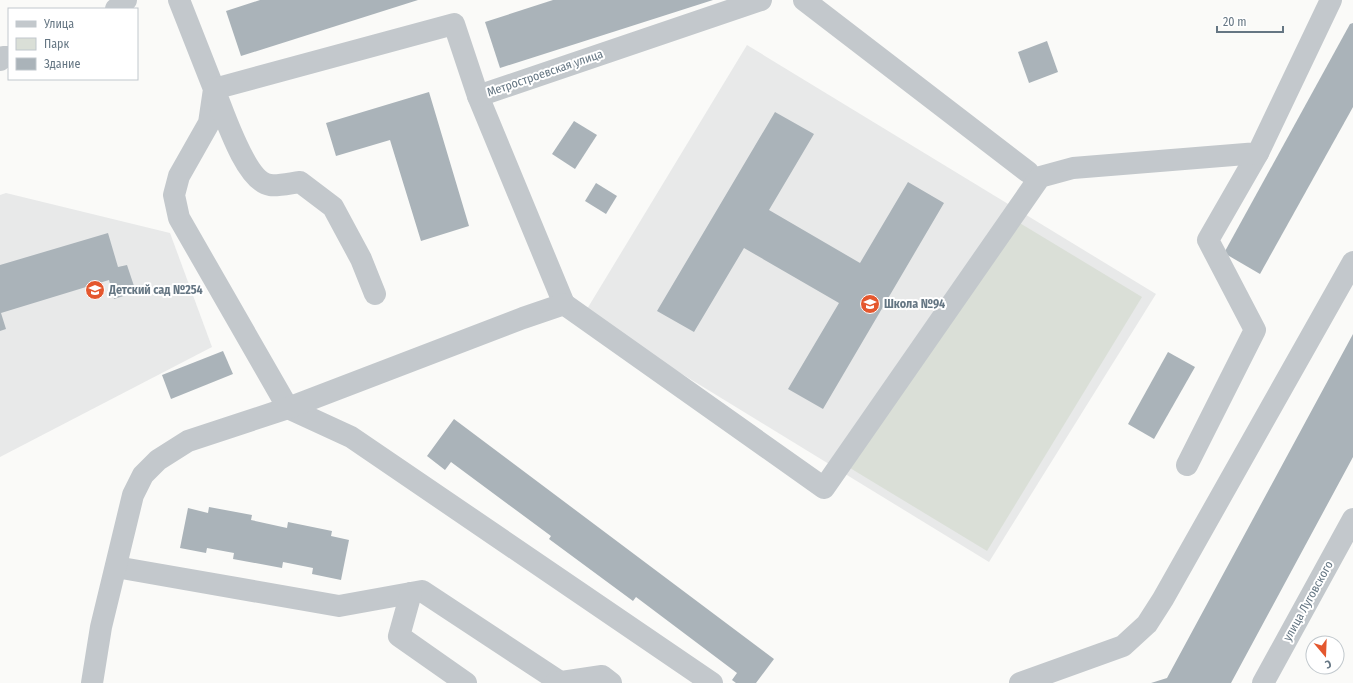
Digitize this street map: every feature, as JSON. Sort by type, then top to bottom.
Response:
[{"type":"street","points":[[117,8],[126,0]]},
{"type":"street","points":[[179,0],[244,162],[254,177],[268,185],[300,182],[333,207],[361,259],[375,294]]},
{"type":"street","name":"Метростроевская улица","points":[[214,89],[454,24],[478,96],[761,0]]},
{"type":"street","points":[[804,0],[1028,172]]},
{"type":"street","points":[[1187,465],[1255,330],[1208,240],[1258,153],[1331,0]]},
{"type":"street","points":[[214,89],[209,123],[179,176],[174,195],[179,218],[288,408],[351,436],[712,683]]},
{"type":"street","points":[[478,96],[564,304],[824,488],[1040,178],[1073,168],[1258,153]]},
{"type":"street","points":[[1020,683],[1123,646],[1147,624],[1163,599],[1353,262]]},
{"type":"street","points":[[92,683],[102,627],[133,495],[143,475],[158,460],[188,441],[288,408],[523,318],[564,304]]},
{"type":"street","name":"улица Луговского","points":[[1264,683],[1353,519]]},
{"type":"street","points":[[116,566],[339,606],[422,591],[557,683],[602,676],[611,683]]},
{"type":"street","points":[[411,593],[400,636],[466,683]]},
{"type":"shaded area","name":"Школа №94","points":[[747,45],[1156,294],[989,562],[584,314]]},
{"type":"shaded area","name":"Детский сад №254","points":[[6,193],[170,233],[212,347],[0,457],[0,195]]},
{"type":"green space","points":[[1005,214],[1142,297],[987,551],[850,468]]},
{"type":"building","points":[[260,0],[418,0],[241,56],[226,11]]},
{"type":"building","points":[[553,0],[713,0],[500,68],[485,22]]},
{"type":"building","points":[[1353,23],[1353,107],[1260,274],[1224,253],[1350,24]]},
{"type":"building","points":[[1047,41],[1058,72],[1029,83],[1018,52]]},
{"type":"building","points":[[429,92],[469,226],[421,241],[390,140],[336,156],[326,123]]},
{"type":"building","points":[[775,112],[814,134],[769,210],[860,263],[908,182],[944,203],[823,409],[788,389],[839,303],[744,248],[694,332],[657,311]]},
{"type":"building","points":[[574,121],[597,135],[575,169],[552,154]]},
{"type":"building","points":[[596,183],[617,196],[606,214],[585,201]]},
{"type":"building","points":[[108,233],[118,267],[127,265],[136,292],[114,299],[109,280],[1,313],[6,329],[0,331],[0,265]]},
{"type":"building","points":[[1353,334],[1353,457],[1231,683],[1151,683],[1167,678]]},
{"type":"building","points":[[223,351],[233,374],[171,399],[162,375]]},
{"type":"building","points":[[1168,352],[1195,367],[1154,439],[1128,424]]},
{"type":"building","points":[[454,419],[774,659],[756,683],[736,683],[732,680],[737,673],[636,597],[633,601],[549,539],[551,536],[451,462],[445,470],[427,456]]},
{"type":"building","points":[[209,507],[252,515],[251,520],[287,528],[288,522],[332,531],[331,536],[349,540],[341,580],[312,574],[313,568],[283,562],[282,568],[233,559],[234,553],[207,548],[206,553],[180,548],[188,508],[208,513]]},
{"type":"place","name":"Детский сад №254","points":[[95,290]]},
{"type":"place","name":"Школа №94","points":[[870,304]]}]
